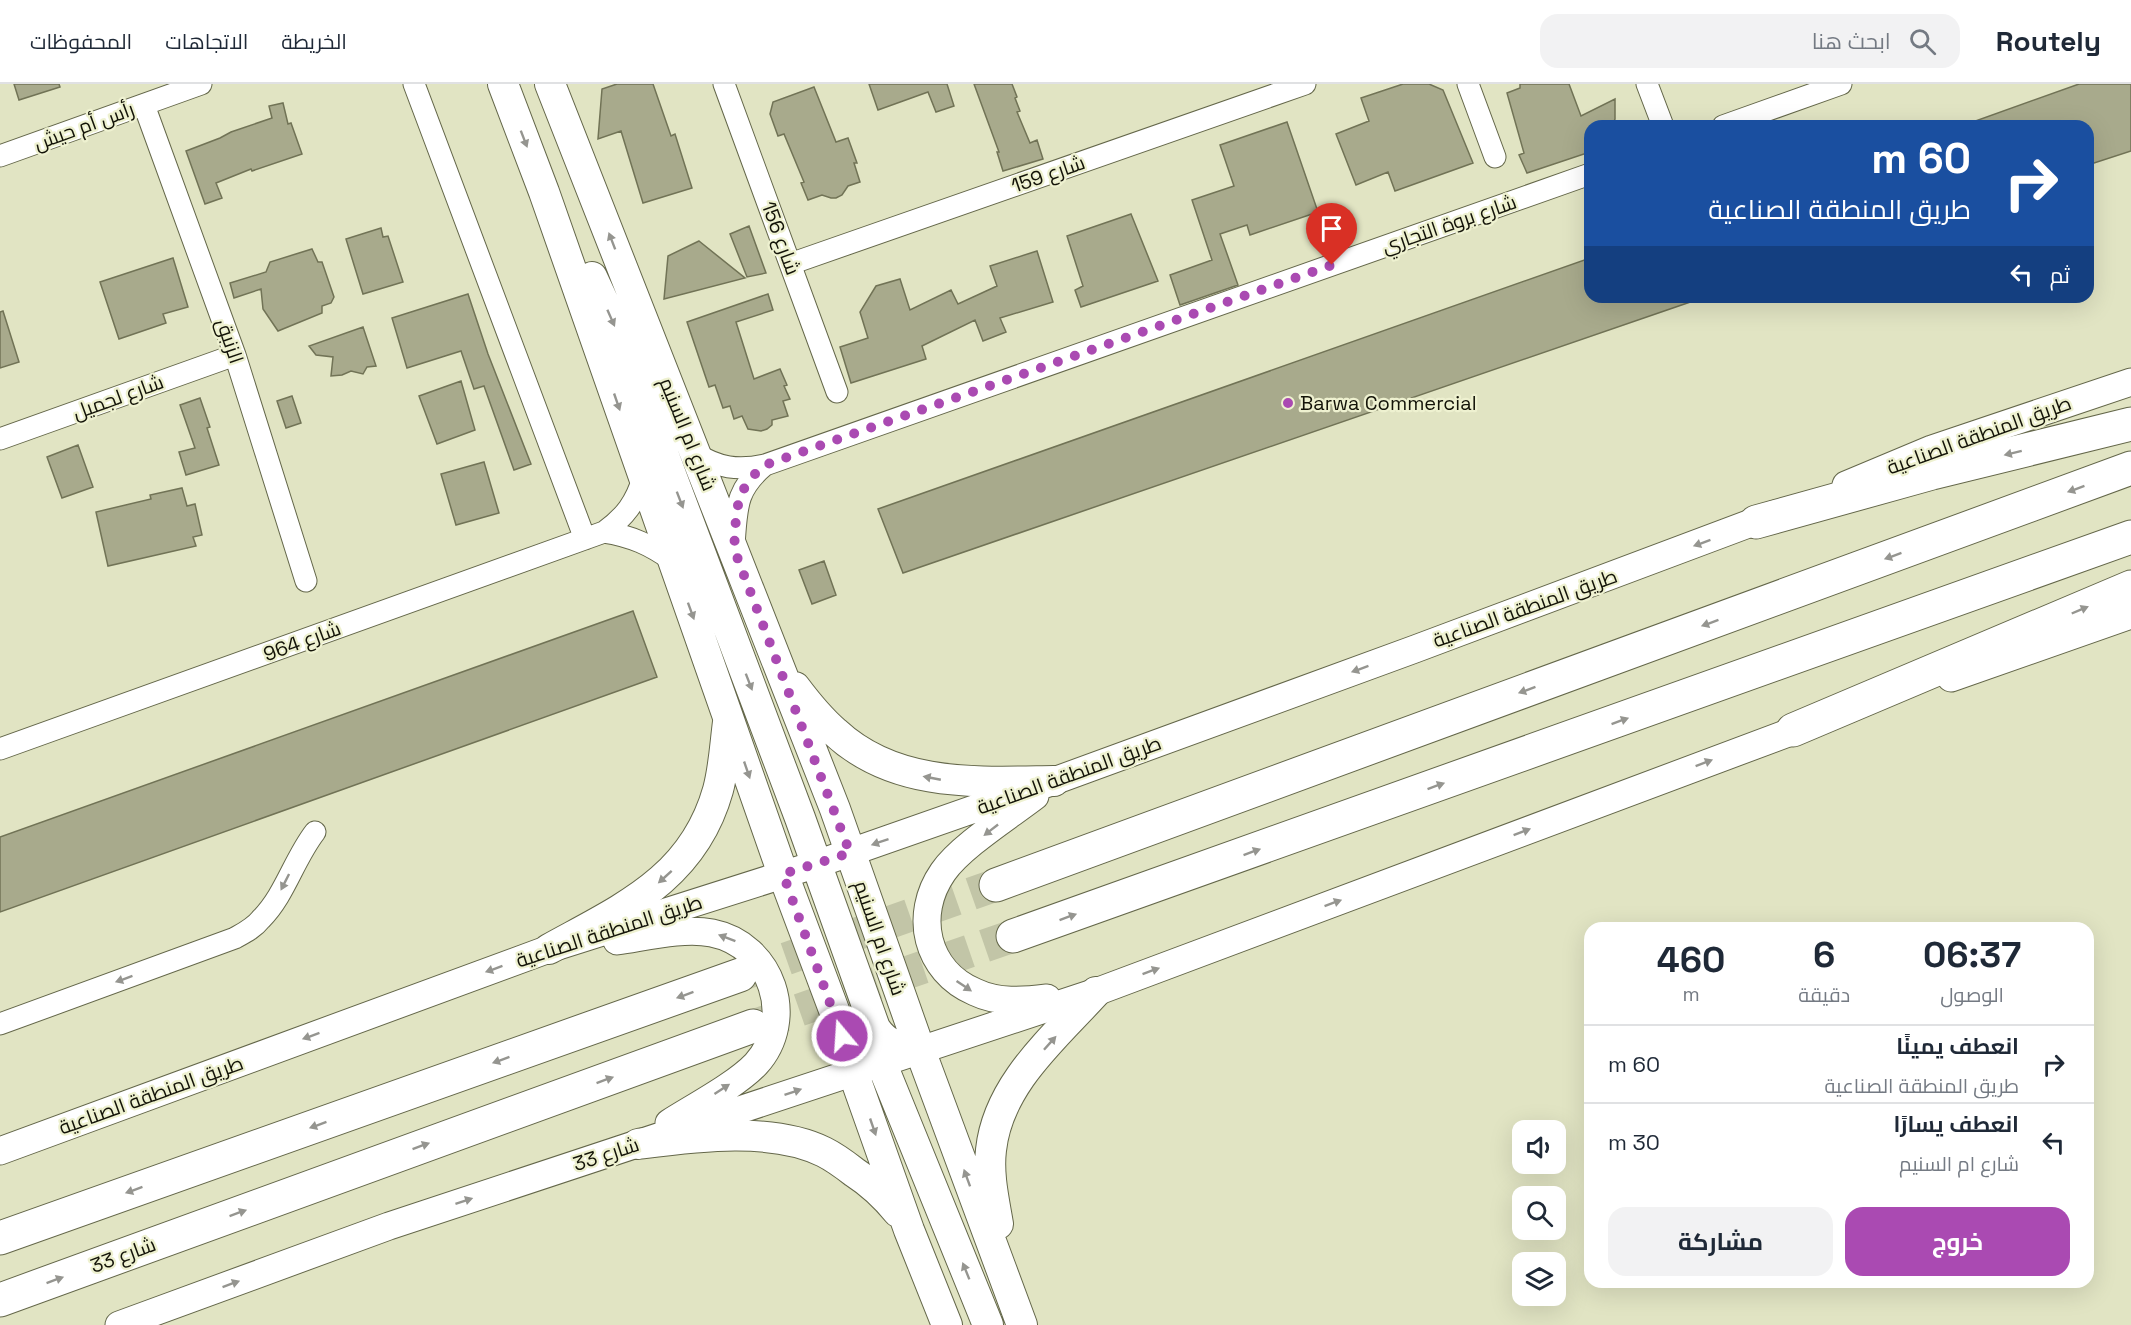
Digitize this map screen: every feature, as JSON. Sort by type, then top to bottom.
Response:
[{"type":"highway","points":[[1756,522],[1932,473],[2131,424]]},
{"type":"highway","points":[[996,885],[2131,468]]},
{"type":"highway","points":[[1013,936],[2131,537]]},
{"type":"highway","points":[[1793,730],[2131,587]]},
{"type":"highway","points":[[0,1238],[740,975]]},
{"type":"highway","name":"شارع 33","points":[[0,1300],[753,1026]]},
{"type":"main road","points":[[503,84],[544,192],[783,874],[837,1018],[853,1072],[909,1230],[946,1322]]},
{"type":"main road","name":"شارع ام السنيم","points":[[550,84],[734,549],[850,853],[1022,1325]]},
{"type":"main road","points":[[544,192],[589,270],[617,331],[817,864],[875,1028],[891,1045],[902,1049],[920,1050]]},
{"type":"main road","points":[[778,668],[835,733],[858,750],[886,765],[940,780],[1054,781]]},
{"type":"main road","points":[[549,949],[647,892],[669,874],[688,852],[702,832],[719,788],[728,714]]},
{"type":"main road","points":[[783,874],[803,876],[815,888],[881,1063],[988,1325]]},
{"type":"main road","points":[[1009,1292],[992,1184],[991,1152],[995,1126],[1005,1101],[1025,1071],[1096,992]]},
{"type":"main road","points":[[638,1144],[705,1136],[736,1136],[787,1141],[823,1151],[878,1189],[900,1214],[909,1230]]},
{"type":"street","name":"رأس أم حيش","points":[[0,156],[201,84]]},
{"type":"street","points":[[414,84],[595,536],[624,535],[643,542],[673,561]]},
{"type":"street","name":"شارع 156","points":[[724,84],[837,392]]},
{"type":"street","name":"شارع 159","points":[[790,264],[1305,84]]},
{"type":"street","points":[[1468,84],[1495,157]]},
{"type":"street","points":[[1647,84],[1661,120]]},
{"type":"street","points":[[1740,120],[1841,84]]},
{"type":"street","name":"الزنبق","points":[[144,105],[236,356],[306,581]]},
{"type":"street","name":"شارع بروة التجاري","points":[[695,453],[707,461],[736,469],[765,465],[1584,176]]},
{"type":"street","name":"شارع لجميل","points":[[0,439],[236,356]]},
{"type":"street","name":"طريق المنطقة الصناعية","points":[[0,1150],[13,1142],[549,949],[817,864],[1054,781],[1756,522],[1932,449],[2131,382]]},
{"type":"street","name":"شارع بروة التجاري","points":[[734,549],[738,500],[753,475],[765,465]]},
{"type":"street","name":"شارع 964","points":[[0,749],[595,536],[618,522],[630,509],[643,478]]},
{"type":"street","points":[[1054,781],[967,848],[944,870],[929,899],[927,930],[934,953],[950,975],[974,992],[1014,1001],[1096,992],[1793,730],[1997,663],[2131,615]]},
{"type":"street","points":[[0,1024],[224,942],[250,929],[262,919],[279,895],[305,845],[315,832]]},
{"type":"street","points":[[549,949],[681,933],[712,933],[744,946],[764,966],[771,980],[776,998],[777,1020],[770,1043],[756,1064],[743,1075],[638,1144]]},
{"type":"street","name":"شارع 33","points":[[119,1325],[389,1226],[1096,992]]},
{"type":"building","points":[[14,84],[59,84],[60,87],[19,100]]},
{"type":"building","points":[[617,84],[653,84],[671,136],[675,134],[692,188],[643,203],[621,131],[598,139],[602,89]]},
{"type":"building","points":[[869,84],[947,84],[954,106],[936,112],[928,92],[878,110]]},
{"type":"building","points":[[974,84],[1012,84],[1020,111],[1017,112],[1030,143],[1037,140],[1043,159],[1003,171],[997,152],[999,152]]},
{"type":"building","points":[[1403,84],[1429,84],[1443,90],[1473,163],[1395,191],[1388,172],[1356,185],[1336,134],[1369,121],[1361,98]]},
{"type":"building","points":[[1520,84],[1569,84],[1581,116],[1615,99],[1615,119],[1584,120],[1584,154],[1527,173],[1519,155],[1524,153],[1507,93],[1520,88]]},
{"type":"building","points":[[2079,84],[2131,84],[2131,151],[2094,163],[2094,120],[1978,120]]},
{"type":"building","points":[[814,87],[836,142],[848,138],[857,163],[854,163],[860,182],[848,186],[842,195],[836,198],[822,195],[808,200],[801,183],[804,182],[784,134],[778,136],[770,114],[773,102]]},
{"type":"building","points":[[283,103],[288,124],[291,123],[302,154],[252,171],[251,169],[216,183],[222,198],[205,204],[186,151],[272,118],[269,106]]},
{"type":"building","points":[[1287,122],[1318,212],[1250,235],[1247,225],[1220,234],[1238,285],[1180,305],[1170,275],[1212,260],[1192,200],[1234,186],[1220,145]]},
{"type":"building","points":[[1131,214],[1158,281],[1081,307],[1075,290],[1083,286],[1067,236]]},
{"type":"building","points":[[749,226],[766,273],[747,277],[730,234]]},
{"type":"building","points":[[381,228],[383,237],[388,236],[403,282],[363,294],[346,239]]},
{"type":"building","points":[[699,241],[745,278],[664,299],[668,256]]},
{"type":"building","points":[[312,249],[318,262],[322,262],[334,297],[331,303],[322,306],[322,313],[278,331],[263,309],[261,289],[234,298],[230,283],[266,272],[270,262]]},
{"type":"building","points":[[1037,251],[1053,302],[1000,318],[1006,332],[983,341],[975,320],[922,346],[926,359],[851,383],[840,347],[868,338],[860,312],[876,286],[900,279],[910,310],[951,290],[958,304],[997,286],[990,266]]},
{"type":"building","points":[[173,258],[188,307],[163,314],[166,323],[119,339],[100,282]]},
{"type":"building","name":"Barwa Commercial","points":[[1584,260],[1584,303],[1687,303],[903,573],[878,509]]},
{"type":"building","points":[[468,294],[488,354],[531,464],[514,470],[484,386],[474,389],[461,351],[407,368],[392,318]]},
{"type":"building","points":[[768,294],[773,310],[736,322],[754,379],[780,369],[787,385],[784,386],[790,399],[783,401],[788,416],[772,420],[772,425],[761,431],[748,429],[742,416],[734,419],[730,406],[723,408],[715,385],[709,387],[687,322]]},
{"type":"building","points":[[3,311],[19,362],[0,368],[0,312]]},
{"type":"building","points":[[363,327],[376,366],[367,367],[363,374],[351,371],[331,376],[333,357],[316,355],[309,346]]},
{"type":"building","points":[[461,381],[475,430],[437,444],[419,396]]},
{"type":"building","points":[[292,396],[301,423],[286,428],[277,401]]},
{"type":"building","points":[[200,398],[219,465],[186,475],[179,452],[195,448],[180,405]]},
{"type":"building","points":[[78,445],[93,487],[62,498],[47,457]]},
{"type":"building","points":[[484,462],[499,513],[456,525],[441,474]]},
{"type":"building","points":[[182,488],[187,506],[195,504],[202,535],[193,537],[196,546],[108,566],[96,512],[151,499],[150,495]]},
{"type":"building","points":[[824,561],[836,595],[812,604],[799,570]]},
{"type":"building","points":[[633,611],[657,677],[0,912],[0,837]]},
{"type":"tunnel","points":[[740,975],[996,885]]},
{"type":"tunnel","points":[[753,1026],[1013,936]]},
{"type":"place","name":"Barwa Commercial","points":[[1288,403]]},
{"type":"route","points":[[842,1036],[783,874],[850,853],[734,549],[738,500],[742,490],[753,475],[765,465],[1332,265]]}]
